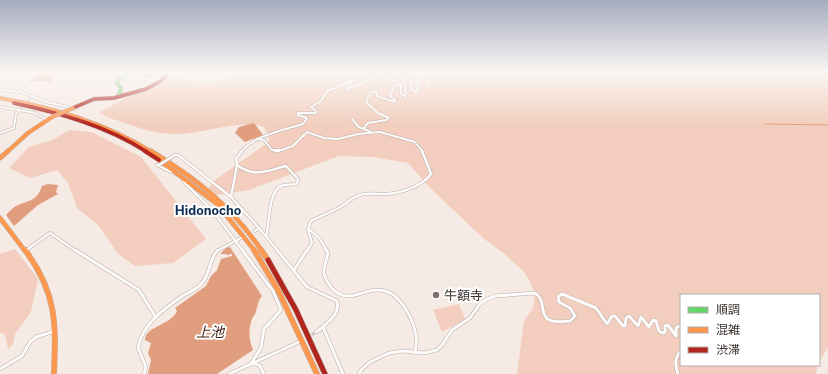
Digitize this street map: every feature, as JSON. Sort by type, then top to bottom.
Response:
[{"type":"main road","points":[[118,97],[121,89]]},
{"type":"main road","points":[[0,158],[28,133],[52,117],[94,99],[118,97],[141,89]]},
{"type":"main road","points":[[0,98],[61,111],[91,120],[117,131],[169,161],[216,195],[243,225],[270,265],[294,308],[325,374]]},
{"type":"main road","points":[[0,101],[57,113],[112,133],[137,146],[165,164],[212,199],[238,228],[275,286],[317,374]]},
{"type":"main road","points":[[0,218],[48,288],[55,330],[54,374]]},
{"type":"street","points":[[231,197],[237,165],[236,159],[240,152],[257,139],[302,124],[307,118],[298,115],[298,113],[316,113],[316,111],[311,107],[320,102],[327,91],[331,89]]},
{"type":"street","points":[[363,129],[368,123],[386,120],[389,118],[378,113],[366,102],[366,98],[370,93],[376,91],[377,96],[394,102],[396,100],[390,96],[393,89]]},
{"type":"street","points":[[401,89],[401,94],[406,97],[405,89]]},
{"type":"street","points":[[0,90],[20,92],[50,103],[74,108]]},
{"type":"street","points":[[0,107],[35,113],[48,120]]},
{"type":"street","points":[[0,133],[14,128],[16,114],[20,110]]},
{"type":"street","points":[[352,119],[363,129],[373,133]]},
{"type":"street","points":[[257,139],[264,140],[270,149],[276,151],[296,143],[302,134],[307,132],[324,138],[383,133],[418,145],[430,166],[431,174],[428,178],[400,192],[369,192],[355,196],[342,206],[311,222],[308,228],[312,243],[294,270]]},
{"type":"street","points":[[252,362],[261,348],[264,329],[281,310],[273,291],[212,210],[176,175],[157,165],[175,155],[178,155],[231,197],[266,236],[307,287],[337,301],[337,314],[316,332]]},
{"type":"street","points":[[237,165],[243,170],[253,174],[286,166],[298,179],[297,184],[286,184],[278,189],[273,198],[270,210],[270,225],[266,236]]},
{"type":"street","points":[[255,231],[259,228]]},
{"type":"street","points":[[308,228],[320,239],[328,253],[324,273],[335,292],[339,295],[349,296],[379,289],[390,293],[399,301],[409,316],[415,331],[415,353]]},
{"type":"street","points":[[24,251],[50,233],[82,256],[139,290],[155,316]]},
{"type":"street","points":[[144,374],[146,365],[138,350],[146,329],[155,316],[202,284],[206,280],[211,259],[217,251],[241,238]]},
{"type":"street","points":[[359,374],[362,367],[368,362],[392,353],[399,351],[432,353],[439,349],[447,341],[454,328],[469,319],[481,302],[486,298],[534,292],[540,296],[546,318],[553,321],[570,321],[575,316],[570,308],[559,302],[558,298],[562,294],[596,308],[607,324],[612,316],[615,316],[623,326],[626,318],[629,316],[638,326],[641,317],[649,327],[653,320],[656,321],[659,331],[662,333],[665,332],[665,326],[668,325],[676,336],[676,328],[678,326],[680,327]]},
{"type":"street","points":[[323,327],[343,374]]},
{"type":"street","points":[[0,369],[22,356],[30,342],[36,337],[55,330]]},
{"type":"street","points":[[229,374],[252,362],[288,349],[301,341]]},
{"type":"street","points":[[678,374],[675,360],[677,354],[680,352]]},
{"type":"street","points":[[252,362],[260,366],[264,374]]},
{"type":"shaded area","points":[[142,89],[828,89],[828,347],[820,360],[820,294],[680,294],[680,366],[818,366],[816,374],[517,374],[524,321],[533,308],[535,294],[530,282],[525,273],[506,255],[483,238],[430,188],[408,163],[373,157],[339,156],[249,190],[216,195],[209,189],[212,182],[269,142],[269,137],[264,127],[256,125],[235,125],[191,133],[167,134],[139,128],[108,117],[99,112]]},
{"type":"shaded area","points":[[70,130],[91,132],[141,157],[206,239],[173,263],[135,266],[118,254],[99,226],[77,208],[68,183],[57,170],[30,178],[9,168],[29,147],[52,140]]},
{"type":"shaded area","points":[[15,249],[38,279],[31,312],[15,334],[13,344],[8,349],[5,334],[0,333],[0,254]]},
{"type":"shaded area","points":[[459,304],[465,319],[442,332],[433,310]]},
{"type":"water","points":[[254,123],[263,135],[245,142],[235,133],[239,127]]},
{"type":"water","points":[[48,184],[58,185],[56,192],[58,194],[38,205],[14,226],[6,215],[16,206],[30,201],[38,195],[42,186]]},
{"type":"water","name":"上池","points":[[230,247],[262,296],[250,327],[250,339],[253,350],[217,374],[148,374],[151,360],[148,353],[151,343],[145,340],[146,335],[174,316],[177,311],[175,308],[206,286],[211,276],[217,270],[221,259],[232,256],[232,254],[220,254],[226,248]]},
{"type":"waterway","points":[[765,124],[828,125]]},
{"type":"tunnel","points":[[20,109],[31,98]]},
{"type":"tunnel","points":[[308,337],[316,332]]},
{"type":"traffic: fast","points":[[118,97],[121,89]]},
{"type":"traffic: slow","points":[[0,98],[51,109],[97,124],[118,133],[162,158],[207,189],[233,213],[268,260]]},
{"type":"traffic: slow","points":[[52,117],[73,108]]},
{"type":"traffic: slow","points":[[0,158],[28,133],[52,117]]},
{"type":"traffic: slow","points":[[159,160],[217,204],[254,250],[278,290],[317,374]]},
{"type":"traffic: slow","points":[[0,218],[35,264],[48,291],[52,303],[55,326],[54,374]]},
{"type":"traffic: jam","points":[[73,108],[94,99],[114,98],[144,89]]},
{"type":"traffic: jam","points":[[14,103],[52,112],[108,131],[143,149],[159,160]]},
{"type":"traffic: jam","points":[[268,260],[296,310],[325,374]]},
{"type":"place","name":"牛額寺","points":[[436,295]]},
{"type":"district","name":"Hidonocho","points":[[208,210]]}]
